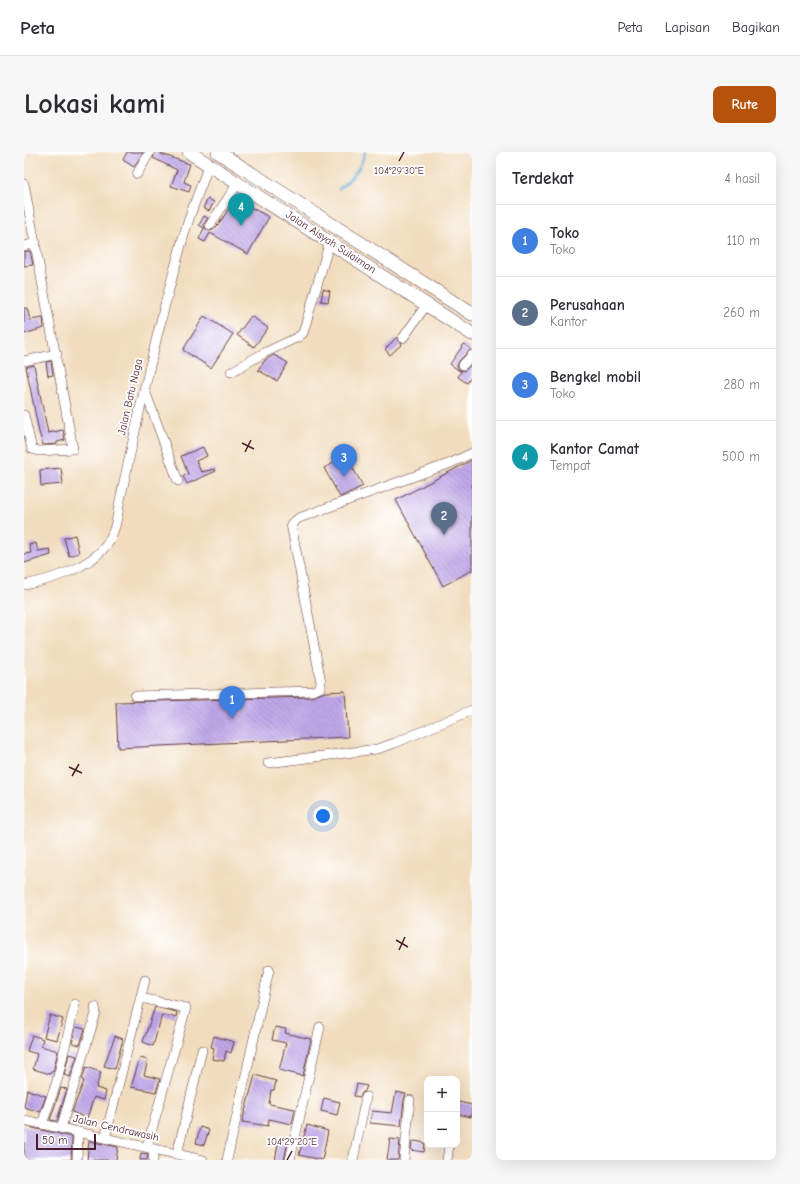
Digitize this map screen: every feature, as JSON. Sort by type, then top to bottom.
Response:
[{"type":"highway","name":"Jalan Aisyah Sulaiman","points":[[189,152],[330,241],[472,334]]},
{"type":"highway","name":"Jalan Aisyah Sulaiman","points":[[218,152],[472,314]]},
{"type":"street","points":[[137,174],[150,152]]},
{"type":"street","name":"Jalan Batu Naga","points":[[24,585],[56,577],[83,565],[97,556],[109,543],[117,523],[119,505],[144,388],[182,242],[209,164]]},
{"type":"street","points":[[210,225],[238,183]]},
{"type":"street","points":[[24,184],[57,354],[73,448],[39,451],[32,449],[24,415]]},
{"type":"street","points":[[231,372],[264,353],[298,338],[303,333],[330,241]]},
{"type":"street","points":[[24,246],[36,244]]},
{"type":"street","points":[[403,338],[427,304]]},
{"type":"street","points":[[24,361],[57,354]]},
{"type":"street","points":[[463,365],[472,355]]},
{"type":"street","points":[[144,388],[178,481]]},
{"type":"street","points":[[135,696],[312,691],[320,688],[321,682],[291,524],[299,518],[451,463],[472,453]]},
{"type":"street","points":[[268,763],[377,749],[395,743],[472,710]]},
{"type":"street","points":[[227,1160],[269,970]]},
{"type":"street","points":[[105,1138],[145,980]]},
{"type":"street","points":[[141,998],[186,1008],[150,1148],[153,1160]]},
{"type":"street","points":[[42,1124],[56,1081],[75,1004]]},
{"type":"street","points":[[62,1128],[96,1013],[95,1007]]},
{"type":"street","points":[[290,1160],[320,1027]]},
{"type":"street","points":[[178,1154],[202,1050]]},
{"type":"street","points":[[353,1160],[366,1098]]},
{"type":"street","points":[[404,1160],[410,1100]]},
{"type":"street","name":"Jalan Cendrawasih","points":[[24,1120],[203,1160]]},
{"type":"street","points":[[77,1160],[78,1132]]},
{"type":"street","points":[[447,1160],[449,1148]]},
{"type":"building","points":[[127,152],[143,152],[134,167],[123,160]]},
{"type":"building","points":[[156,152],[162,152],[161,154],[190,164],[184,182],[191,185],[189,192],[171,186],[177,170],[153,158]]},
{"type":"building","points":[[208,199],[214,202],[209,211],[203,208]]},
{"type":"building","points":[[235,199],[269,217],[248,254],[210,233],[205,242],[199,239],[204,228],[199,225],[204,216],[208,218],[204,224],[205,228],[209,231],[213,230],[219,224]]},
{"type":"building","points":[[30,251],[33,265],[24,266],[24,252]]},
{"type":"building","points":[[323,289],[330,291],[328,302],[321,301]]},
{"type":"building","points":[[24,308],[27,308],[30,320],[43,318],[44,328],[24,334]]},
{"type":"building","points":[[204,316],[233,334],[211,368],[183,350]]},
{"type":"building","points":[[251,316],[268,328],[254,347],[237,335]]},
{"type":"building","points":[[397,337],[398,341],[402,344],[390,355],[385,349]]},
{"type":"building","points":[[464,344],[471,349],[459,361],[457,366],[459,370],[464,371],[472,364],[472,376],[467,383],[458,377],[461,372],[450,364]]},
{"type":"building","points":[[274,355],[288,363],[277,381],[258,370],[265,360]]},
{"type":"building","points":[[51,361],[53,375],[48,376],[46,362]]},
{"type":"building","points":[[34,365],[48,433],[63,430],[65,440],[57,442],[57,444],[43,445],[39,432],[26,367]]},
{"type":"building","points":[[203,447],[207,456],[196,461],[201,472],[215,469],[216,471],[187,484],[183,476],[188,474],[181,456]]},
{"type":"building","points":[[346,456],[363,486],[340,497],[324,468]]},
{"type":"building","points":[[472,460],[472,570],[443,586],[396,500]]},
{"type":"building","points":[[61,468],[63,484],[41,486],[40,470]]},
{"type":"building","points":[[75,535],[79,553],[69,556],[64,538]]},
{"type":"building","points":[[36,543],[38,551],[50,549],[51,555],[24,563],[24,554],[31,553],[29,545]]},
{"type":"building","points":[[345,691],[348,737],[118,748],[116,702],[312,697],[325,692]]},
{"type":"building","points":[[155,1007],[177,1012],[176,1017],[162,1015],[153,1046],[143,1042]]},
{"type":"building","points":[[50,1015],[63,1019],[57,1040],[44,1037]]},
{"type":"building","points":[[76,1027],[85,1029],[80,1045],[72,1043]]},
{"type":"building","points":[[275,1027],[286,1029],[285,1033],[311,1039],[303,1076],[279,1070],[286,1043],[272,1040]]},
{"type":"building","points":[[32,1035],[43,1039],[41,1046],[58,1051],[53,1072],[50,1074],[33,1069],[37,1054],[27,1051]]},
{"type":"building","points":[[115,1036],[123,1039],[115,1069],[104,1066]]},
{"type":"building","points":[[214,1036],[234,1042],[231,1053],[226,1051],[224,1061],[212,1059],[214,1048],[211,1047]]},
{"type":"building","points":[[69,1054],[77,1056],[70,1077],[64,1075]]},
{"type":"building","points":[[140,1058],[148,1060],[144,1075],[160,1079],[156,1092],[131,1087]]},
{"type":"building","points":[[86,1067],[101,1072],[96,1088],[106,1091],[104,1100],[94,1097],[87,1118],[72,1112],[84,1081],[82,1080]]},
{"type":"building","points":[[255,1075],[276,1081],[274,1090],[271,1090],[269,1104],[295,1109],[292,1124],[269,1119],[268,1126],[242,1122]]},
{"type":"building","points":[[357,1084],[367,1086],[360,1097],[354,1096]]},
{"type":"building","points":[[61,1088],[67,1089],[57,1121],[50,1120]]},
{"type":"building","points":[[27,1090],[46,1096],[40,1112],[24,1107]]},
{"type":"building","points":[[396,1092],[406,1094],[404,1099],[401,1126],[370,1123],[372,1111],[392,1113]]},
{"type":"building","points":[[324,1098],[340,1102],[337,1115],[321,1111]]},
{"type":"building","points":[[460,1102],[472,1105],[471,1117],[460,1115]]},
{"type":"building","points":[[307,1125],[328,1131],[322,1160],[299,1155]]},
{"type":"building","points":[[24,1126],[72,1137],[71,1160],[24,1160]]},
{"type":"building","points":[[200,1127],[209,1130],[204,1145],[196,1143]]},
{"type":"building","points":[[279,1139],[288,1141],[284,1160],[275,1160]]},
{"type":"building","points":[[390,1139],[400,1140],[398,1160],[387,1160]]},
{"type":"building","points":[[89,1141],[118,1147],[116,1160],[87,1160]]},
{"type":"building","points":[[412,1142],[424,1143],[424,1152],[411,1150]]},
{"type":"building","points":[[141,1153],[148,1154],[147,1160],[140,1160]]},
{"type":"waterway","points":[[339,189],[355,173],[365,152]]},
{"type":"place","name":"Kantor Camat","points":[[241,226]]},
{"type":"place","name":"Bengkel mobil","points":[[344,477]]},
{"type":"place","name":"Perusahaan","points":[[444,535]]},
{"type":"place","name":"Toko","points":[[232,719]]}]
